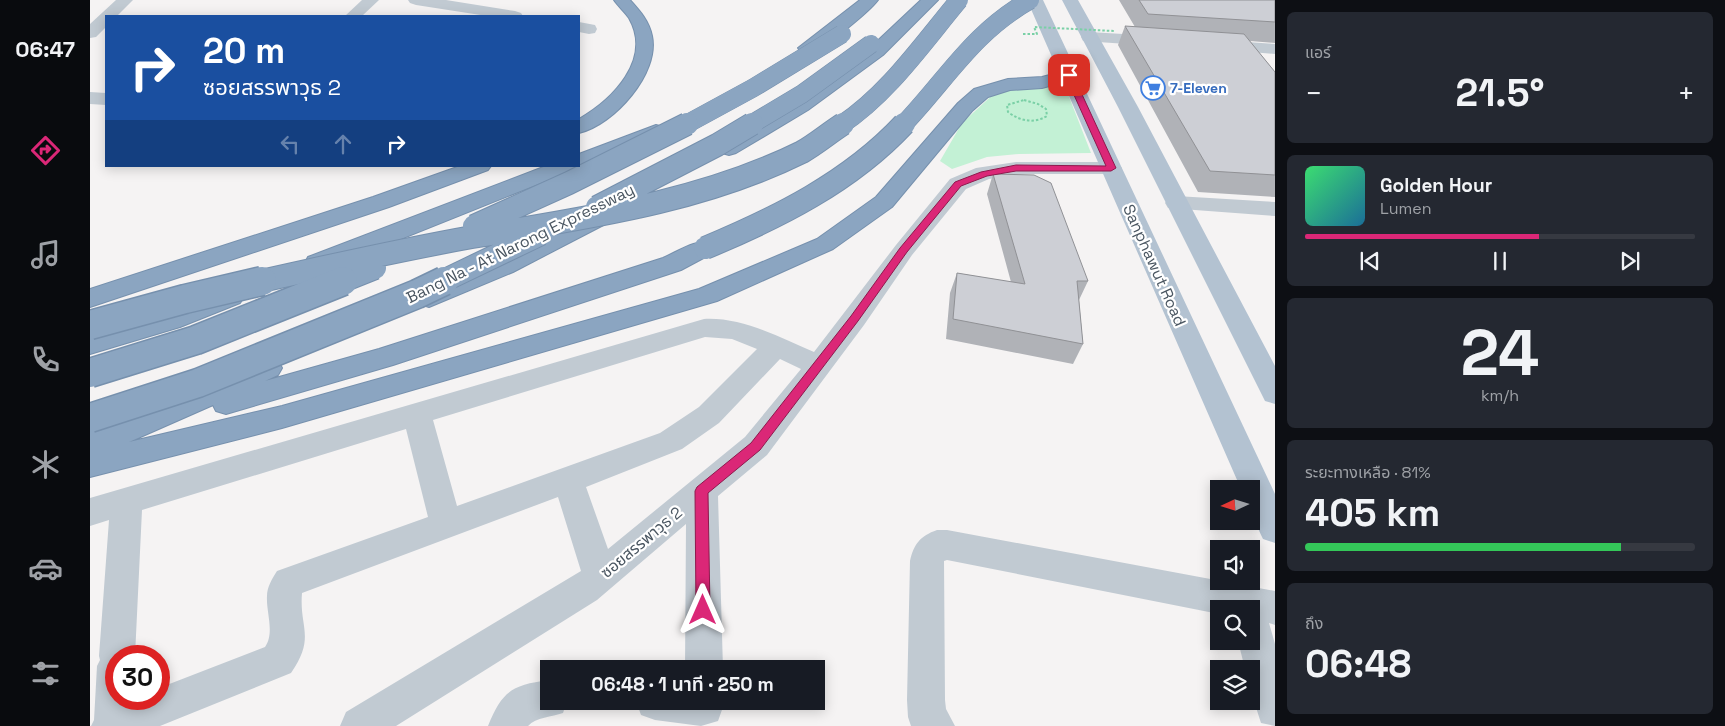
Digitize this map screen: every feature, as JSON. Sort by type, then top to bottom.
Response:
[{"type":"highway","points":[[580,126],[620,96],[632,82],[645,56],[642,29],[634,14],[622,0]]},
{"type":"highway","points":[[580,161],[657,131],[745,86],[825,37],[870,0]]},
{"type":"highway","name":"Bang Na - At Narong Expressway","points":[[90,372],[196,340],[398,259],[564,187],[684,128],[784,72],[842,34],[882,0]]},
{"type":"highway","name":"Bang Na - At Narong Expressway","points":[[90,418],[198,383],[417,294],[598,206],[717,145],[802,94],[871,44],[914,0]]},
{"type":"highway","points":[[127,431],[504,266],[708,162],[801,106],[877,51],[930,0]]},
{"type":"highway","points":[[90,325],[185,299],[326,266],[462,239],[628,210],[736,180],[803,151],[860,113],[901,69],[959,0]]},
{"type":"highway","points":[[90,443],[383,358],[672,264],[762,224],[811,198],[875,154],[912,116],[971,43],[994,22],[1017,6],[1030,0]]},
{"type":"highway","points":[[90,464],[282,417],[708,295],[825,244],[884,202],[965,107],[981,93],[1008,85],[1042,82],[1084,83]]},
{"type":"highway","points":[[90,298],[381,202],[478,167]]},
{"type":"highway","points":[[90,344],[171,321],[563,167]]},
{"type":"main road","name":"Sanphawut Road","points":[[1035,0],[1084,83],[1111,168],[1275,530]]},
{"type":"main road","points":[[1070,0],[1120,92],[1275,393]]},
{"type":"main road","points":[[1092,43],[1089,64],[1078,72],[1084,83],[1107,84],[1120,92]]},
{"type":"street","points":[[110,15],[125,0]]},
{"type":"street","points":[[354,15],[370,0]]},
{"type":"street","points":[[416,0],[509,15]]},
{"type":"street","points":[[90,33],[105,20]]},
{"type":"street","points":[[1092,43],[1177,42]]},
{"type":"street","points":[[1197,44],[1275,49]]},
{"type":"street","points":[[90,98],[105,99]]},
{"type":"street","name":"ซอยสรรพาวุธ 2","points":[[360,726],[585,589],[756,446],[904,250],[958,184],[984,173],[1016,168],[1111,168]]},
{"type":"street","points":[[1176,203],[1275,209]]},
{"type":"street","points":[[90,512],[704,328],[715,326],[734,330],[818,365]]},
{"type":"street","points":[[113,710],[112,726],[278,660],[287,646],[285,592],[289,582],[568,480],[683,434],[709,415],[776,346]]},
{"type":"street","points":[[417,414],[446,524]]},
{"type":"street","points":[[568,480],[600,576]]},
{"type":"street","points":[[702,491],[704,660]]},
{"type":"street","points":[[118,645],[126,502]]},
{"type":"street","points":[[935,726],[927,717],[926,700],[928,552],[937,545],[947,545],[1210,601]]},
{"type":"street","points":[[1260,636],[1275,709]]},
{"type":"street","points":[[508,726],[512,713],[519,707],[526,703],[540,701]]},
{"type":"path","points":[[1018,34],[1037,34],[1034,26],[1114,31]]},
{"type":"path","points":[[1024,100],[1038,104],[1046,109],[1047,116],[1044,119],[1032,121],[1012,115],[1008,112],[1008,105],[1024,100]]},
{"type":"green space","points":[[1033,83],[1064,84],[1091,153],[1019,154],[987,157],[952,169],[940,161],[962,123],[998,90]]},
{"type":"building","points":[[1139,0],[1275,0],[1275,22],[1148,14]]},
{"type":"building","points":[[1125,26],[1244,34],[1275,72],[1275,175],[1210,171]]},
{"type":"building","points":[[993,174],[1034,175],[1051,183],[1088,281],[1077,281],[1083,344],[953,319],[957,273],[1025,284]]},
{"type":"place","name":"7-Eleven","points":[[1153,88]]},
{"type":"route","points":[[703,610],[702,491],[756,446],[854,319],[904,250],[958,184],[984,173],[1016,168],[1111,168],[1069,75]]}]
